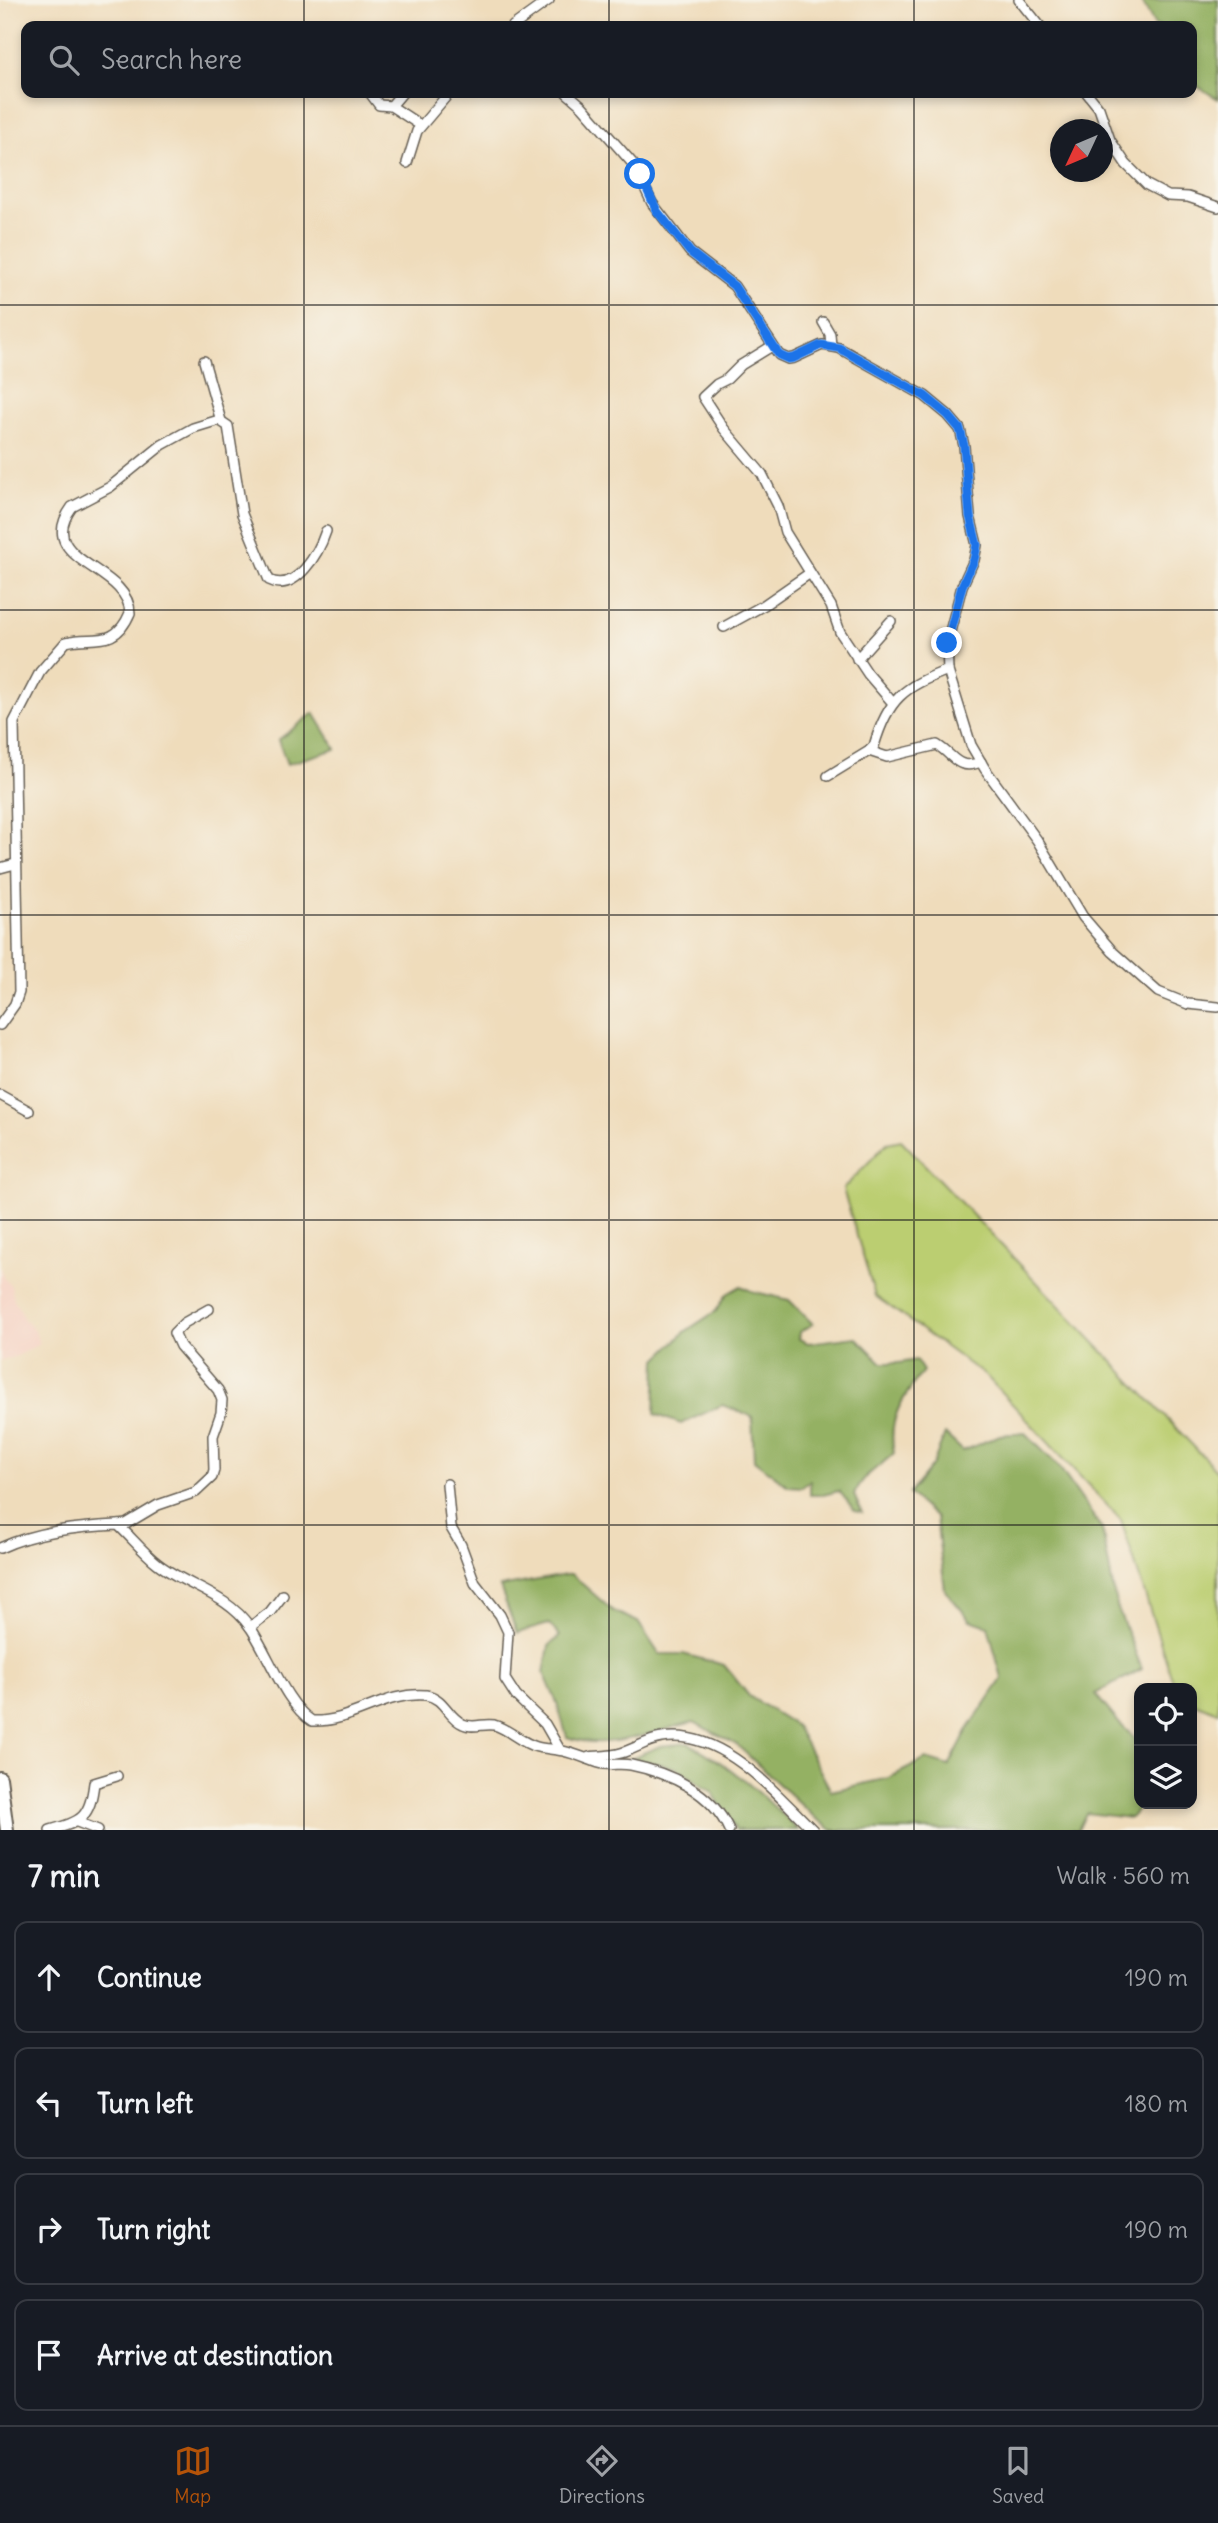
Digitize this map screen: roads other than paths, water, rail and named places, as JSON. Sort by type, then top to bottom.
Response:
[{"type":"street","points":[[520,21],[549,0]]},
{"type":"street","points":[[1019,0],[1036,21]]},
{"type":"street","points":[[374,98],[380,106],[391,106],[420,125]]},
{"type":"street","points":[[391,106],[398,98]]},
{"type":"street","points":[[407,163],[414,136],[420,125],[444,98]]},
{"type":"street","points":[[572,98],[634,165],[652,203],[690,252],[734,286],[779,355],[788,359],[821,345],[839,348],[925,396],[960,429],[970,516],[977,545],[948,632],[948,670],[971,745],[1037,840],[1083,917],[1113,953],[1158,992],[1188,1004],[1218,1007]]},
{"type":"street","points":[[1091,98],[1099,108],[1111,142],[1126,164],[1147,185],[1168,195],[1188,197],[1218,207]]},
{"type":"street","points":[[823,322],[830,334],[831,346]]},
{"type":"street","points":[[772,346],[740,366],[703,397],[724,429],[762,474],[778,506],[785,532],[831,606],[840,632],[893,703]]},
{"type":"street","points":[[204,361],[220,421],[228,428],[242,514],[269,580],[278,583],[290,581],[318,552],[326,531]]},
{"type":"street","points":[[0,1025],[15,1004],[19,992],[15,864],[16,713],[40,672],[66,642],[107,638],[120,627],[130,613],[127,598],[115,584],[75,556],[67,546],[63,538],[64,520],[72,506],[110,487],[162,444],[193,428],[220,421]]},
{"type":"street","points":[[724,627],[764,605],[810,572]]},
{"type":"street","points":[[858,659],[891,621]]},
{"type":"street","points":[[828,776],[874,746],[893,703],[906,689],[948,670]]},
{"type":"street","points":[[869,751],[887,757],[937,745],[947,751],[957,763],[969,767],[981,762]]},
{"type":"street","points":[[0,867],[15,864]]},
{"type":"street","points":[[0,1095],[29,1111]]},
{"type":"street","points":[[0,1548],[19,1539],[63,1530],[126,1524],[158,1505],[197,1492],[212,1477],[215,1470],[213,1436],[222,1401],[218,1390],[180,1346],[174,1333],[184,1323],[209,1309]]},
{"type":"street","points":[[447,1484],[451,1528],[461,1545],[475,1584],[500,1615],[508,1632],[505,1679],[516,1696],[545,1724],[559,1750]]},
{"type":"street","points":[[118,1525],[157,1563],[222,1598],[250,1627],[298,1710],[313,1721],[334,1720],[401,1697],[427,1695],[444,1704],[461,1723],[496,1726],[520,1741],[537,1747],[587,1757],[600,1763],[630,1765],[694,1789],[717,1809],[730,1830]]},
{"type":"street","points":[[250,1627],[270,1612],[283,1595]]},
{"type":"street","points":[[587,1757],[621,1754],[644,1742],[662,1738],[691,1737],[718,1747],[739,1762],[813,1830]]},
{"type":"street","points":[[50,1830],[77,1822],[85,1816],[92,1801],[94,1783],[117,1776]]},
{"type":"street","points":[[0,1778],[7,1830]]},
{"type":"street","points":[[77,1822],[98,1830]]}]
